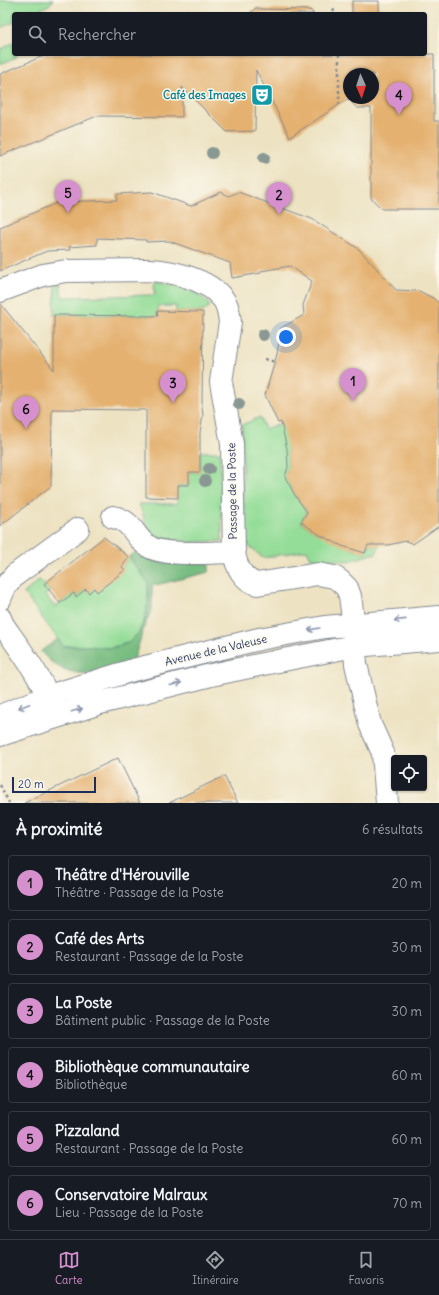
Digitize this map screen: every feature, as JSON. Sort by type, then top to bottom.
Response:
[{"type":"street","name":"Passage de la Poste","points":[[0,292],[43,275],[66,271],[162,270],[194,279],[215,291],[222,298],[229,313],[230,322],[221,382],[232,444],[235,558],[245,577],[249,581],[257,584],[318,574],[340,581],[349,592],[356,664],[370,724],[383,753],[387,803]]},
{"type":"street","points":[[114,517],[131,526],[144,543],[153,549],[169,552],[234,552]]},
{"type":"street","points":[[0,599],[5,587],[15,575],[78,529]]},
{"type":"street","name":"Avenue de la Valeuse","points":[[0,734],[100,703],[211,675],[354,636],[439,617]]},
{"type":"street","points":[[0,618],[3,626],[40,680],[49,696],[56,716]]},
{"type":"street","name":"Avenue de la Valeuse","points":[[0,716],[49,696],[138,669],[259,639],[325,627],[354,636],[439,640]]},
{"type":"path","points":[[339,56],[339,104]]},
{"type":"path","points":[[265,359],[275,362]]},
{"type":"path","points":[[0,785],[9,803]]},
{"type":"green space","points":[[0,0],[53,0],[49,5],[35,12],[12,12],[12,23],[0,28]]},
{"type":"green space","points":[[12,43],[12,56],[17,57],[0,64],[0,50]]},
{"type":"green space","points":[[154,281],[178,286],[192,291],[205,300],[210,306],[203,312],[176,312],[176,306],[158,306],[158,316],[54,315],[55,284],[60,284],[62,297],[155,295]]},
{"type":"green space","points":[[260,417],[265,429],[278,424],[294,429],[287,449],[288,467],[285,477],[296,497],[307,512],[301,522],[332,540],[365,553],[368,545],[380,545],[376,553],[349,561],[311,558],[307,550],[263,558],[244,542],[242,425]]},
{"type":"green space","points":[[200,452],[220,452],[222,541],[184,542],[164,540],[157,537],[149,530],[139,504],[177,504],[178,485],[189,485],[189,472],[200,472]]},
{"type":"green space","points":[[138,550],[151,560],[162,563],[209,563],[209,572],[152,586],[152,608],[133,662],[112,669],[90,673],[76,673],[62,668],[50,661],[41,651],[58,639],[63,646],[110,648],[128,643],[139,632],[145,619],[148,602],[148,583],[129,557]]},
{"type":"green space","points":[[129,557],[148,583],[148,602],[145,619],[139,632],[128,643],[110,648],[63,646],[24,593],[40,580],[50,591],[45,595],[55,607],[74,593],[77,596],[86,589],[89,592],[122,567]]},
{"type":"building","points":[[352,1],[379,1],[379,12],[352,12]]},
{"type":"building","points":[[257,7],[257,9],[310,10],[312,12],[251,12]]},
{"type":"building","points":[[427,54],[434,54],[434,121],[439,121],[439,209],[382,209],[371,198],[371,108],[357,108],[353,104],[379,104],[379,68],[343,68],[343,102],[290,137],[256,70],[255,131],[227,132],[182,87],[182,117],[97,116],[0,156],[0,74],[43,56],[427,56]]},
{"type":"building","points":[[152,192],[191,206],[221,192],[229,196],[238,192],[312,219],[359,249],[396,290],[419,291],[433,298],[439,303],[439,526],[413,544],[406,541],[388,545],[368,545],[365,553],[342,546],[320,535],[301,522],[307,512],[296,497],[285,477],[288,467],[287,449],[281,422],[278,423],[265,395],[277,354],[281,328],[304,315],[303,305],[312,281],[290,266],[232,278],[230,263],[169,241],[146,242],[146,240],[97,238],[97,245],[69,247],[70,250],[47,251],[0,271],[0,227],[59,202],[117,200],[117,194]]},
{"type":"building","points":[[0,303],[54,370],[54,315],[158,316],[157,311],[203,312],[203,416],[200,432],[200,472],[189,472],[189,485],[178,485],[178,498],[146,497],[146,410],[52,409],[51,486],[0,526]]},
{"type":"building","points":[[104,537],[129,557],[122,567],[125,570],[97,592],[94,588],[89,593],[86,589],[76,597],[74,593],[60,603],[44,584]]},
{"type":"building","points":[[118,758],[140,803],[24,803]]},
{"type":"building","points":[[224,776],[238,803],[169,803]]},
{"type":"place","name":"Café des Images","points":[[262,95]]},
{"type":"place","name":"Bibliothèque communautaire","points":[[399,115]]},
{"type":"place","name":"Pizzaland","points":[[68,213]]},
{"type":"place","name":"Café des Arts","points":[[279,215]]},
{"type":"place","name":"Théâtre d'Hérouville","points":[[353,401]]},
{"type":"place","name":"La Poste","points":[[173,403]]},
{"type":"place","name":"Conservatoire Malraux","points":[[26,429]]}]
